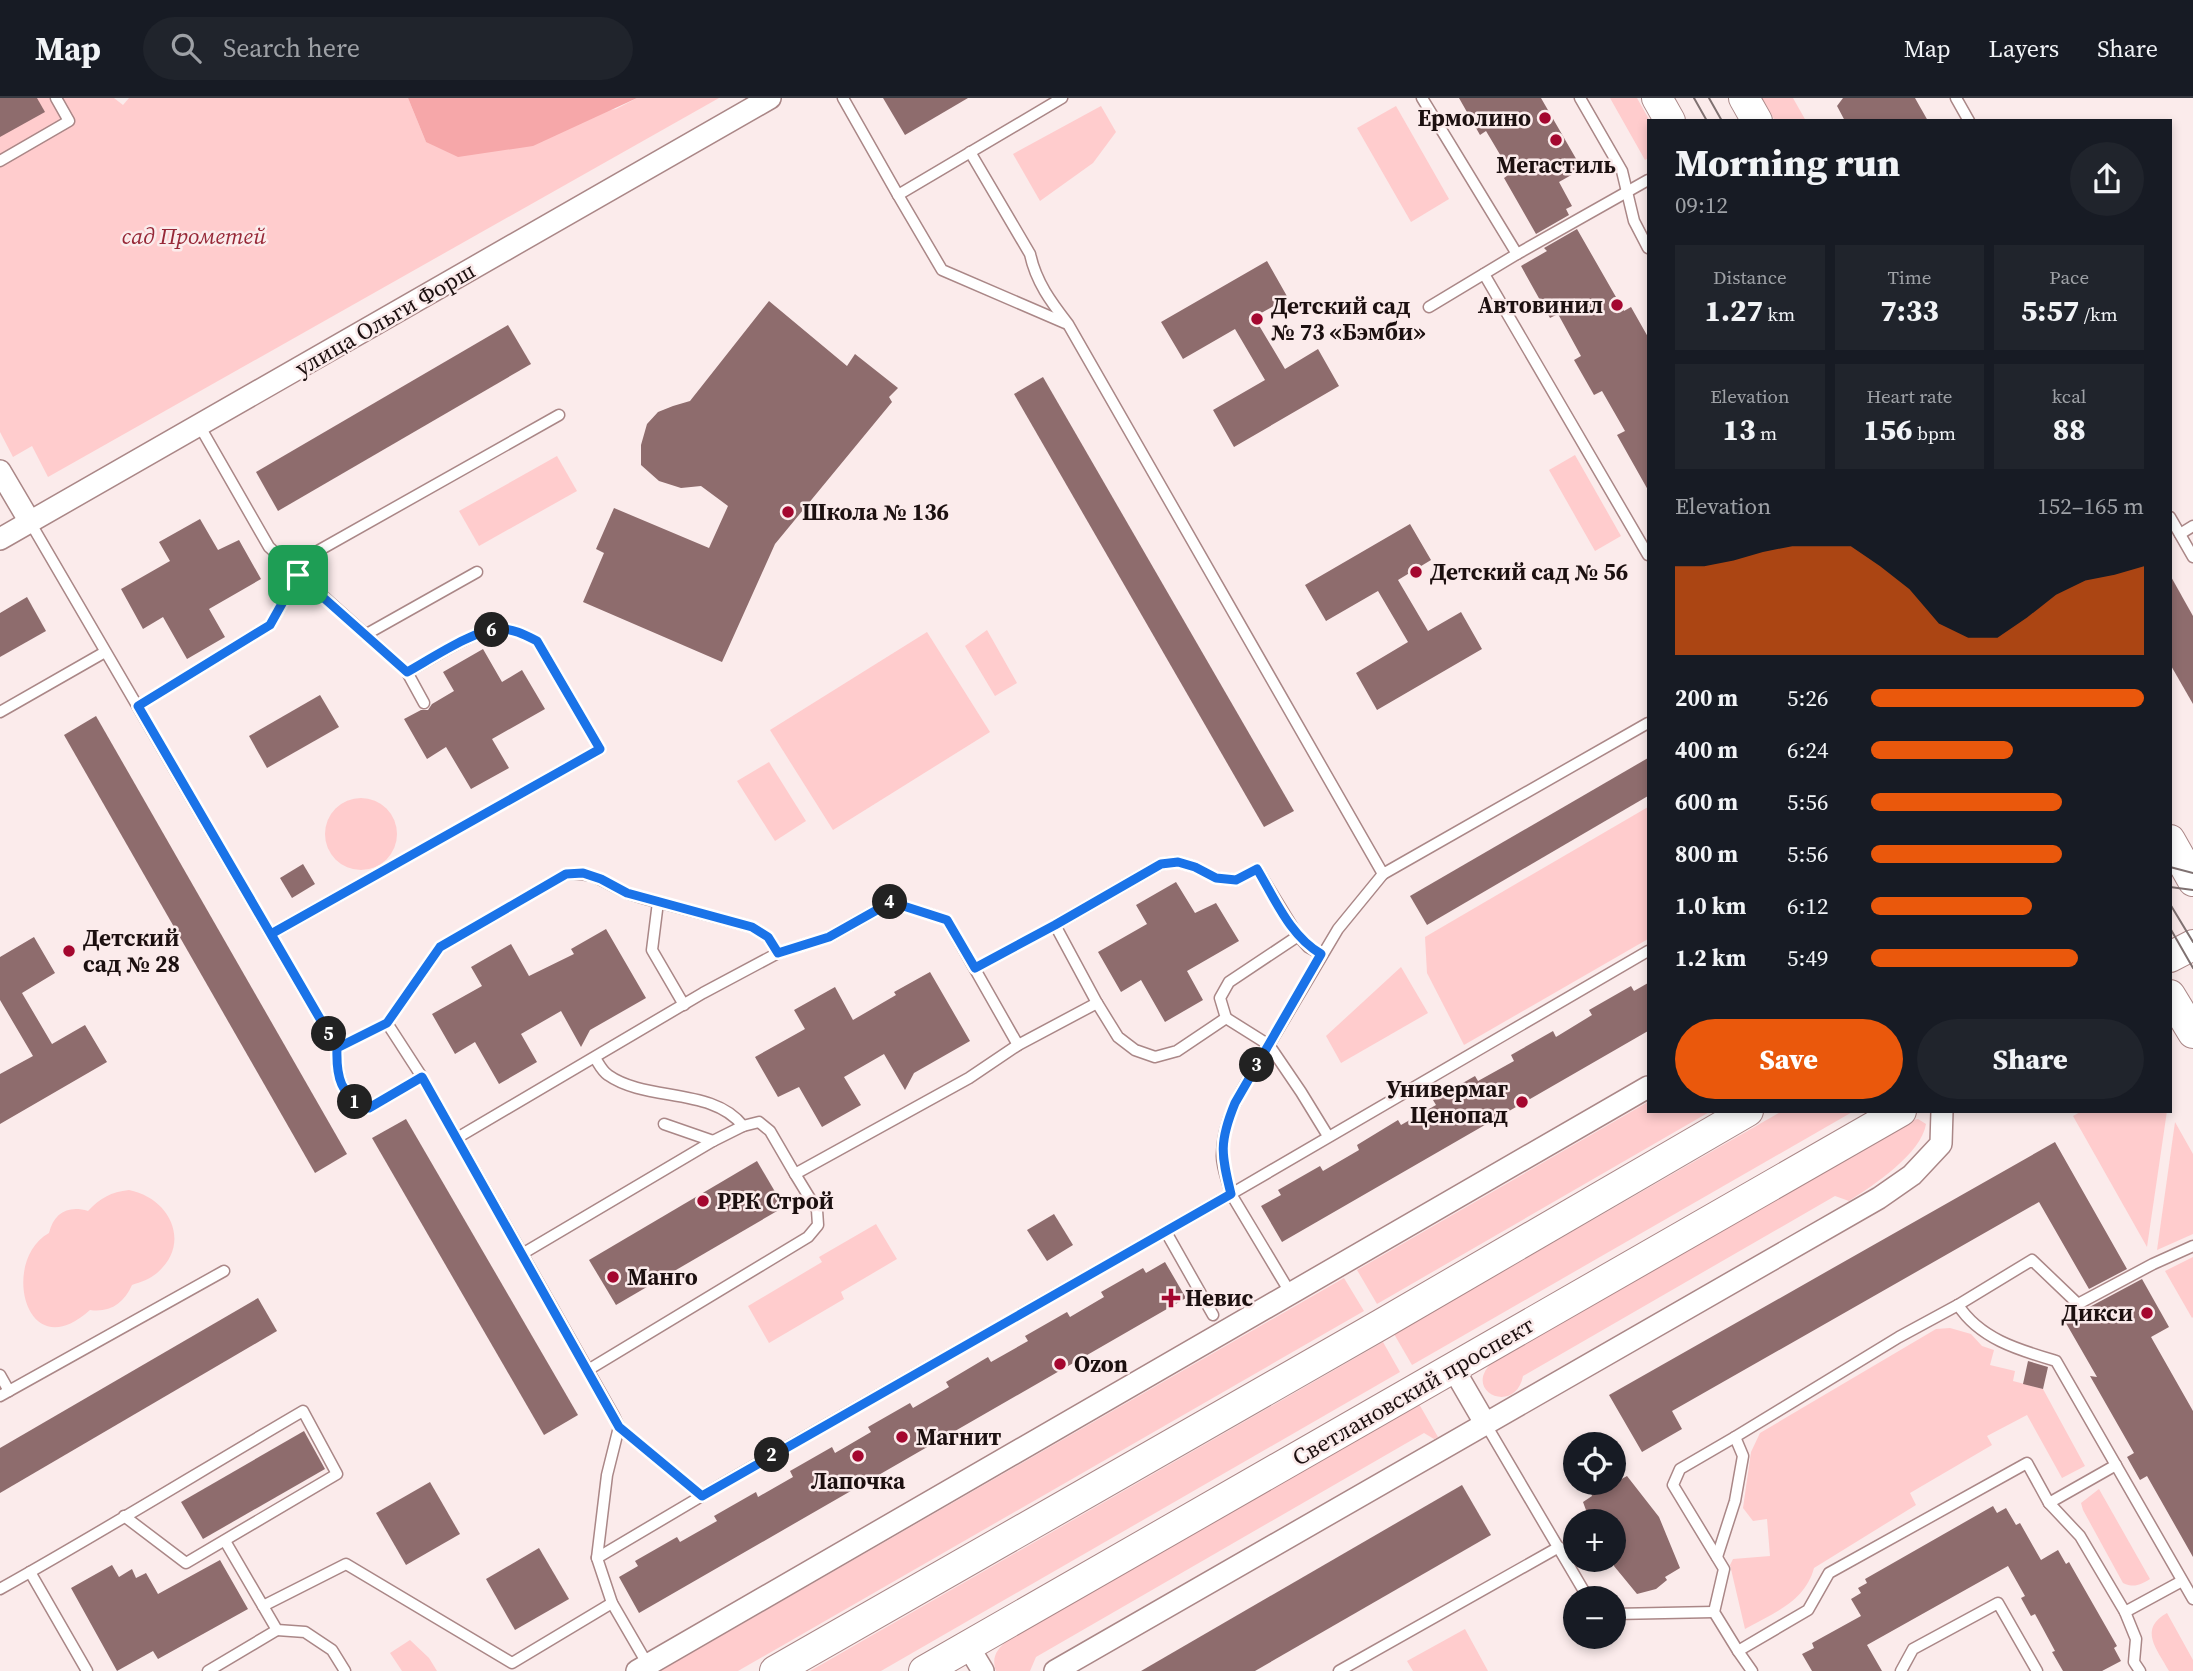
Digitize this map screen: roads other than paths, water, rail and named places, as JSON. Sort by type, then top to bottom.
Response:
[{"type":"main road","points":[[1657,98],[1669,119]]},
{"type":"main road","points":[[1744,98],[1756,119]]},
{"type":"main road","points":[[2172,956],[2193,945]]},
{"type":"main road","points":[[2172,998],[2193,1033]]},
{"type":"main road","points":[[775,1671],[1745,1113]]},
{"type":"main road","name":"Светлановский проспект","points":[[924,1671],[976,1658],[1453,1368],[1898,1113]]},
{"type":"street","name":"улица Ольги Форш","points":[[0,539],[770,98]]},
{"type":"street","points":[[0,471],[30,522]]},
{"type":"street","points":[[642,1668],[1647,1088]]},
{"type":"street","points":[[1055,1671],[1879,1198],[1912,1175],[1941,1144],[1942,1113]]},
{"type":"street","points":[[1453,1368],[1485,1423]]},
{"type":"lane","points":[[0,162],[69,121],[56,98]]},
{"type":"lane","points":[[843,98],[943,270],[1068,324]]},
{"type":"lane","points":[[898,195],[1062,98]]},
{"type":"lane","points":[[1423,98],[1517,254]]},
{"type":"lane","points":[[1580,98],[1622,171],[1634,222],[1647,246]]},
{"type":"lane","points":[[1956,98],[1968,119]]},
{"type":"lane","points":[[970,152],[1030,254],[1034,272],[1046,296],[1068,324],[1383,874]]},
{"type":"lane","points":[[1429,307],[1647,181]]},
{"type":"lane","points":[[1484,274],[1647,553]]},
{"type":"lane","points":[[138,706],[270,625],[309,556],[559,415]]},
{"type":"lane","points":[[199,425],[269,547],[407,672],[424,703]]},
{"type":"lane","points":[[2172,520],[2193,557]]},
{"type":"lane","points":[[30,522],[337,1048],[340,1083],[355,1102],[369,1108],[422,1077]]},
{"type":"lane","points":[[2180,534],[2193,526]]},
{"type":"lane","points":[[365,635],[477,572]]},
{"type":"lane","points":[[271,934],[600,749],[537,641],[519,632],[499,628],[482,632],[407,672]]},
{"type":"lane","points":[[0,712],[105,652]]},
{"type":"lane","points":[[1291,1294],[1231,1194],[1222,1158],[1225,1128],[1235,1103],[1321,954],[1383,874],[1647,724]]},
{"type":"lane","points":[[975,968],[1161,864],[1178,862],[1216,878],[1236,880],[1257,869],[1297,936],[1308,947],[1321,954]]},
{"type":"lane","points":[[337,1048],[387,1023],[440,947],[566,874],[583,873],[627,893],[752,927],[768,937],[778,953]]},
{"type":"lane","points":[[658,902],[652,950],[684,1004]]},
{"type":"lane","points":[[457,1138],[684,1004],[778,953],[829,937],[891,902],[947,920],[1018,1045]]},
{"type":"lane","points":[[1055,925],[1118,1037],[1135,1051],[1155,1057],[1177,1051],[1226,1018]]},
{"type":"lane","points":[[1297,936],[1229,982],[1220,998],[1226,1018],[1269,1045],[1328,1136]]},
{"type":"lane","points":[[597,1558],[1647,952]]},
{"type":"lane","points":[[795,1174],[968,1077],[1018,1045],[1097,1003]]},
{"type":"lane","points":[[387,1023],[422,1077],[619,1427],[702,1496]]},
{"type":"lane","points":[[595,1058],[605,1074],[623,1083],[716,1105],[736,1116],[743,1125]]},
{"type":"lane","points":[[523,1254],[743,1125],[759,1122],[770,1131],[817,1210],[818,1225],[808,1237],[588,1370]]},
{"type":"lane","points":[[664,1124],[713,1142]]},
{"type":"lane","points":[[1166,1231],[1213,1315]]},
{"type":"lane","points":[[1752,1671],[1714,1612],[1724,1569],[1673,1485],[1680,1469],[1899,1337],[2032,1261],[2078,1304],[2193,1245]]},
{"type":"lane","points":[[0,1375],[5,1393],[224,1271]]},
{"type":"lane","points":[[1958,1305],[1966,1318],[2005,1345],[2056,1361],[2193,1599]]},
{"type":"lane","points":[[0,1589],[30,1572],[124,1516],[303,1411],[337,1474],[186,1563],[124,1516]]},
{"type":"lane","points":[[1485,1423],[1581,1586]]},
{"type":"lane","points":[[619,1427],[607,1475],[597,1558],[612,1603],[642,1668]]},
{"type":"lane","points":[[1717,1557],[1735,1502],[1743,1456],[1735,1437]]},
{"type":"lane","points":[[1738,1651],[1808,1610],[1829,1573],[2027,1463],[2049,1503],[2080,1536],[2124,1612],[2136,1639],[2134,1662],[2140,1671]]},
{"type":"lane","points":[[2049,1503],[2116,1465]]},
{"type":"lane","points":[[225,1541],[277,1630]]},
{"type":"lane","points":[[1339,1671],[1559,1547]]},
{"type":"lane","points":[[263,1606],[346,1564],[512,1663],[612,1603]]},
{"type":"lane","points":[[30,1572],[87,1671]]},
{"type":"lane","points":[[2124,1612],[2182,1581]]},
{"type":"lane","points":[[1900,1671],[1913,1649],[1998,1603],[2037,1671]]},
{"type":"lane","points":[[1626,1614],[1714,1612]]},
{"type":"lane","points":[[208,1671],[277,1630],[305,1632],[332,1650],[345,1671]]},
{"type":"tram line","points":[[1694,98],[1706,119]]},
{"type":"tram line","points":[[1709,98],[1721,119]]},
{"type":"tram line","points":[[2172,868],[2193,873]]},
{"type":"tram line","points":[[2172,887],[2193,890]]},
{"type":"tram line","points":[[2172,907],[2193,942]]},
{"type":"tram line","points":[[2172,931],[2193,968]]},
{"type":"place","name":"Ермолино","points":[[1545,118]]},
{"type":"place","name":"Мегастиль","points":[[1556,140]]},
{"type":"place","name":"Автовинил","points":[[1617,305]]},
{"type":"place","name":"Детский сад № 73 «Бэмби»","points":[[1257,319]]},
{"type":"place","name":"Школа № 136","points":[[788,512]]},
{"type":"place","name":"Детский сад № 56","points":[[1416,572]]},
{"type":"place","name":"Детский сад № 28","points":[[69,951]]},
{"type":"place","name":"Универмаг Ценопад","points":[[1522,1102]]},
{"type":"place","name":"РРК Строй","points":[[703,1201]]},
{"type":"place","name":"Манго","points":[[613,1277]]},
{"type":"place","name":"Невис","points":[[1171,1298]]},
{"type":"place","name":"Дикси","points":[[2147,1313]]},
{"type":"place","name":"Ozon","points":[[1060,1364]]},
{"type":"place","name":"Магнит","points":[[902,1437]]},
{"type":"place","name":"Лапочка","points":[[858,1456]]},
{"type":"park label","name":"сад Прометей","points":[[194,236]]}]
